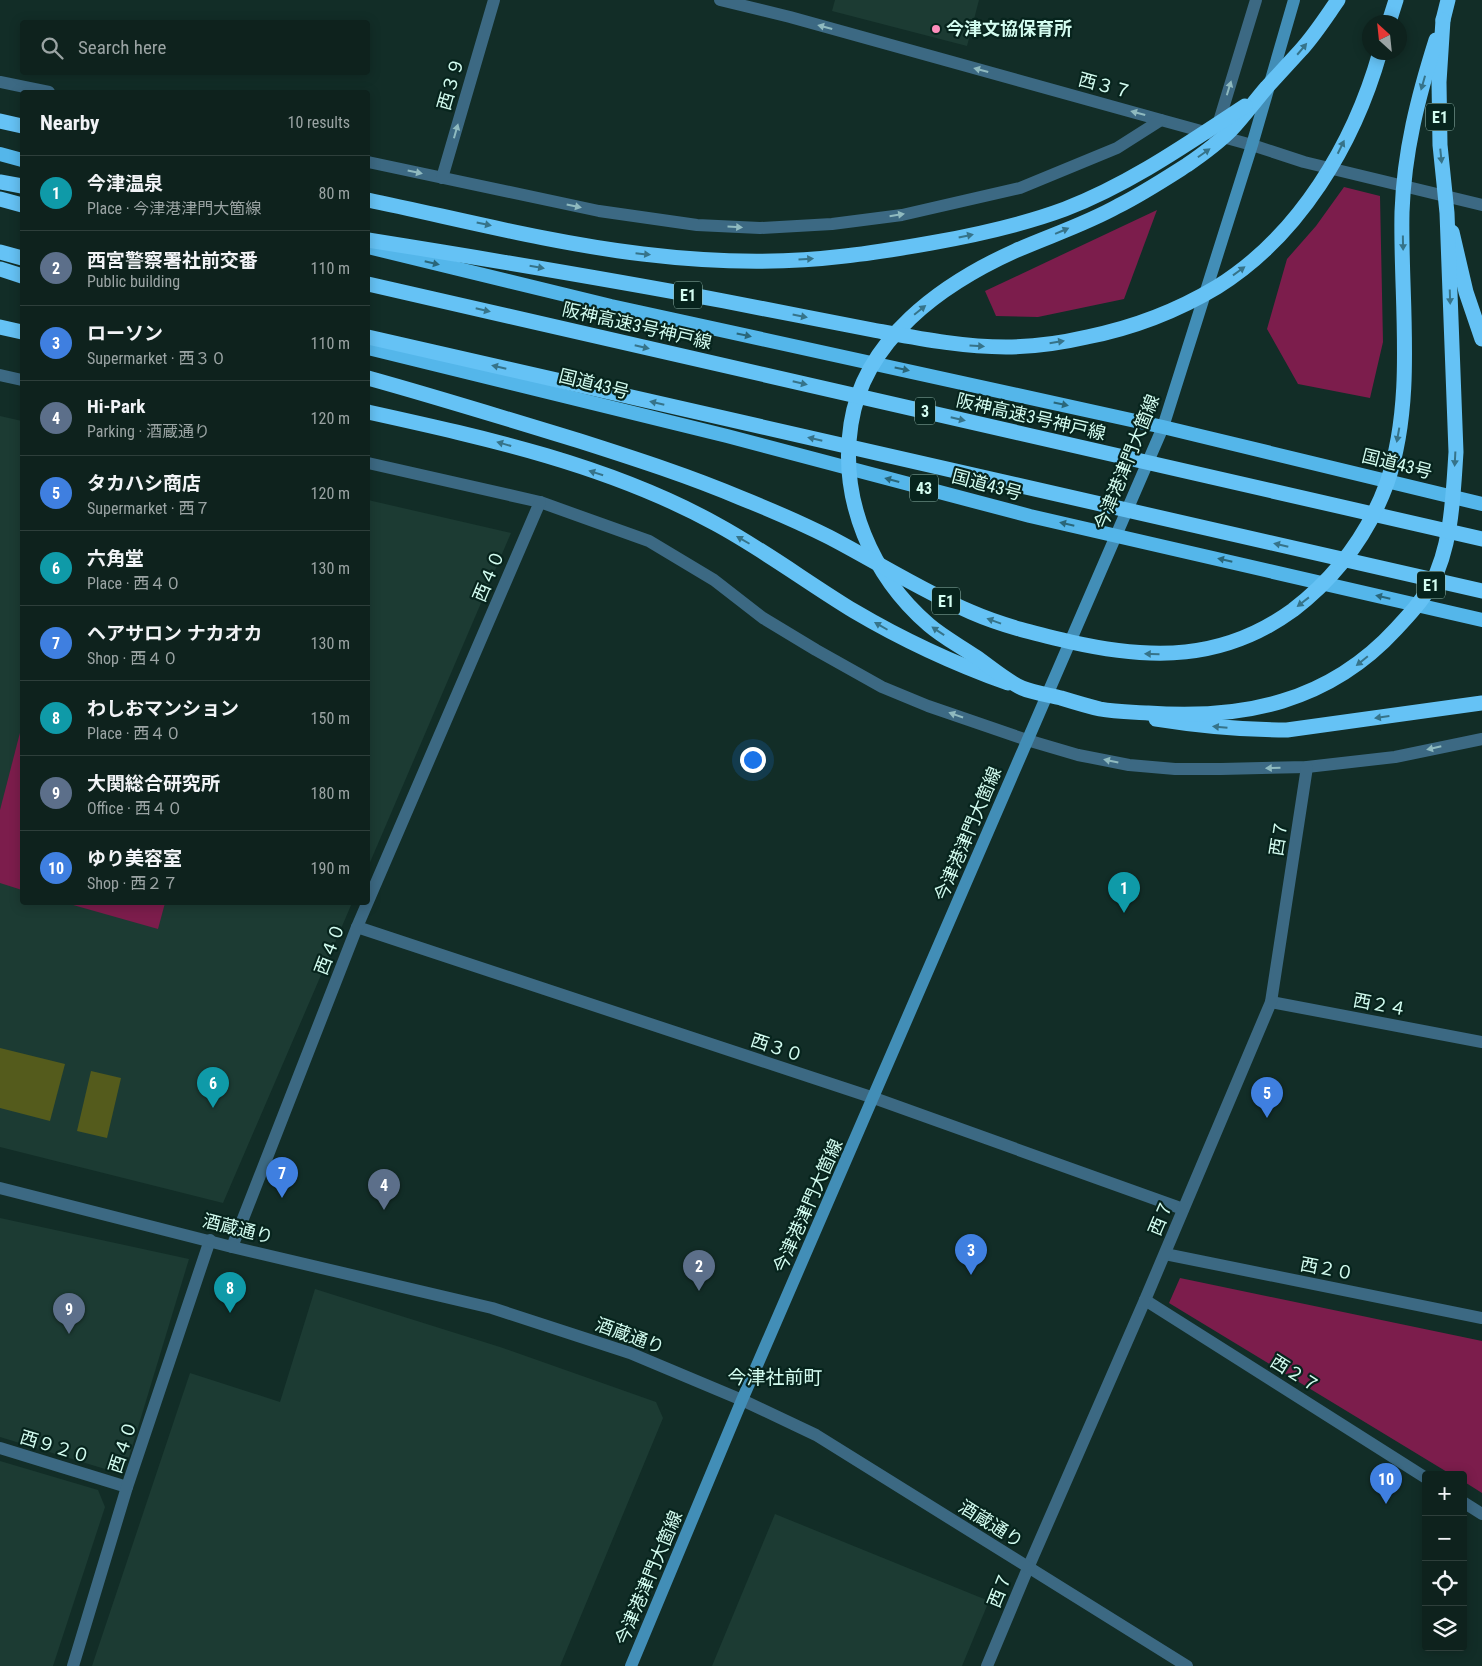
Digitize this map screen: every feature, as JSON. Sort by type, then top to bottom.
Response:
[{"type":"highway","name":"E1","points":[[1022,688],[930,626],[905,601],[885,575],[868,545],[857,513],[850,478],[848,450],[852,420],[860,390],[888,342],[911,317],[936,297],[986,265],[1116,208],[1212,147],[1233,127],[1302,50],[1338,0]]},
{"type":"highway","points":[[1391,15],[1396,0]]},
{"type":"highway","name":"E1","points":[[370,379],[466,405],[670,470],[742,498],[818,532],[935,596],[974,614],[1011,627],[1087,645],[1150,654],[1195,651],[1237,640],[1272,624],[1308,598],[1329,579],[1350,553],[1365,529],[1376,509],[1393,464],[1400,429],[1404,386],[1402,214],[1404,170],[1418,100],[1448,0]]},
{"type":"highway","name":"E1","points":[[1102,710],[1202,715],[1237,712],[1284,702],[1322,686],[1357,665],[1398,628],[1430,587],[1443,558],[1454,488],[1456,452],[1447,213],[1440,145],[1439,82],[1443,20]]},
{"type":"highway","name":"E1","points":[[370,240],[609,280],[945,343],[1008,347],[1079,339],[1114,331],[1185,304],[1218,286],[1249,263],[1275,240],[1319,184],[1337,155],[1363,102],[1377,60]]},
{"type":"highway","name":"E1","points":[[370,200],[587,246],[644,254],[735,260],[790,260],[843,257],[966,236],[1065,209],[1153,165],[1257,98]]},
{"type":"highway","points":[[0,121],[20,126]]},
{"type":"highway","points":[[0,154],[20,159]]},
{"type":"highway","points":[[0,182],[20,186]]},
{"type":"highway","points":[[0,200],[20,205]]},
{"type":"highway","name":"E1","points":[[1447,213],[1466,292],[1482,340]]},
{"type":"highway","name":"国道43号","points":[[370,247],[611,306],[1164,427],[1482,504]]},
{"type":"highway","points":[[0,252],[20,257]]},
{"type":"highway","points":[[0,258],[20,263]]},
{"type":"highway","points":[[0,269],[20,275]]},
{"type":"highway","name":"阪神高速3号神戸線","points":[[370,284],[1482,539]]},
{"type":"highway","points":[[0,327],[20,332]]},
{"type":"highway","points":[[370,336],[1482,591]]},
{"type":"highway","name":"国道43号","points":[[370,348],[727,436],[1030,516],[1482,620]]},
{"type":"highway","name":"E1","points":[[370,412],[481,438],[619,480],[668,500],[716,524],[903,639],[982,674],[1022,688],[1102,710],[1218,727],[1288,730],[1482,703]]},
{"type":"main road","name":"今津港津門大箇線","points":[[631,1666],[742,1400],[1164,427],[1252,145],[1294,0]]},
{"type":"street","name":"西３９","points":[[442,178],[494,0]]},
{"type":"street","name":"西３７","points":[[720,0],[1252,145],[1304,162],[1482,205]]},
{"type":"street","points":[[1214,135],[1256,0]]},
{"type":"street","points":[[0,82],[39,90]]},
{"type":"street","points":[[370,162],[599,211],[697,225],[760,228],[832,224],[902,215],[1020,188],[1117,148],[1161,120]]},
{"type":"street","points":[[0,374],[20,379]]},
{"type":"street","points":[[370,463],[540,502],[650,541],[714,580],[764,618],[882,687],[928,706],[1027,740],[1078,755],[1129,765],[1175,769],[1307,767],[1395,757],[1482,739]]},
{"type":"street","name":"西４０","points":[[370,897],[540,502]]},
{"type":"street","name":"西７","points":[[987,1666],[1165,1254],[1271,1002],[1307,767]]},
{"type":"street","name":"西４０","points":[[232,1247],[366,905]]},
{"type":"street","name":"西３０","points":[[357,927],[874,1098],[1184,1209]]},
{"type":"street","name":"西２４","points":[[1271,1002],[1482,1042]]},
{"type":"street","name":"酒蔵通り","points":[[0,1188],[232,1247],[492,1308],[630,1353],[742,1400],[816,1435],[1187,1666]]},
{"type":"street","name":"西４０","points":[[73,1666],[127,1488],[210,1240]]},
{"type":"street","name":"西２０","points":[[1165,1254],[1482,1318]]},
{"type":"street","name":"西２７","points":[[1145,1300],[1422,1475]]},
{"type":"street","name":"西９２０","points":[[0,1448],[127,1488]]},
{"type":"street","points":[[1467,1505],[1482,1514]]},
{"type":"shaded area","name":"今津文協保育所","points":[[835,0],[979,0],[967,46],[832,11]]},
{"type":"shaded area","points":[[1344,187],[1380,196],[1383,342],[1370,398],[1298,384],[1267,329],[1287,259],[1316,226]]},
{"type":"shaded area","points":[[1157,210],[1124,299],[1038,317],[996,316],[985,291]]},
{"type":"shaded area","points":[[0,416],[20,421],[20,905],[351,905],[223,1203],[0,1147]]},
{"type":"shaded area","points":[[370,500],[511,533],[370,862]]},
{"type":"shaded area","points":[[20,733],[20,889],[0,883],[0,810]]},
{"type":"shaded area","points":[[73,905],[164,905],[158,929]]},
{"type":"shaded area","points":[[0,1048],[65,1064],[50,1121],[0,1108]]},
{"type":"shaded area","points":[[91,1071],[121,1078],[107,1138],[77,1131]]},
{"type":"shaded area","points":[[0,1218],[189,1259],[129,1457],[105,1469],[0,1437]]},
{"type":"shaded area","points":[[1180,1278],[1482,1341],[1482,1493],[1467,1484],[1467,1471],[1445,1471],[1169,1303]]},
{"type":"shaded area","points":[[315,1289],[500,1347],[656,1402],[663,1418],[560,1666],[92,1666],[190,1373],[280,1402]]},
{"type":"shaded area","points":[[0,1461],[98,1490],[105,1507],[53,1666],[0,1666]]},
{"type":"shaded area","points":[[775,1514],[989,1601],[962,1666],[712,1666]]},
{"type":"place","name":"今津文協保育所","points":[[936,29]]},
{"type":"place","name":"今津温泉","points":[[1124,913]]},
{"type":"place","name":"六角堂","points":[[213,1108]]},
{"type":"place","name":"タカハシ商店","points":[[1267,1118]]},
{"type":"place","name":"ヘアサロン ナカオカ","points":[[282,1198]]},
{"type":"place","name":"Hi-Park","points":[[384,1210]]},
{"type":"place","name":"ローソン","points":[[971,1275]]},
{"type":"place","name":"西宮警察署社前交番","points":[[699,1291]]},
{"type":"place","name":"わしおマンション","points":[[230,1313]]},
{"type":"place","name":"大関総合研究所","points":[[69,1334]]},
{"type":"place","name":"ゆり美容室","points":[[1386,1504]]},
{"type":"district","name":"今津社前町","points":[[775,1377]]}]
